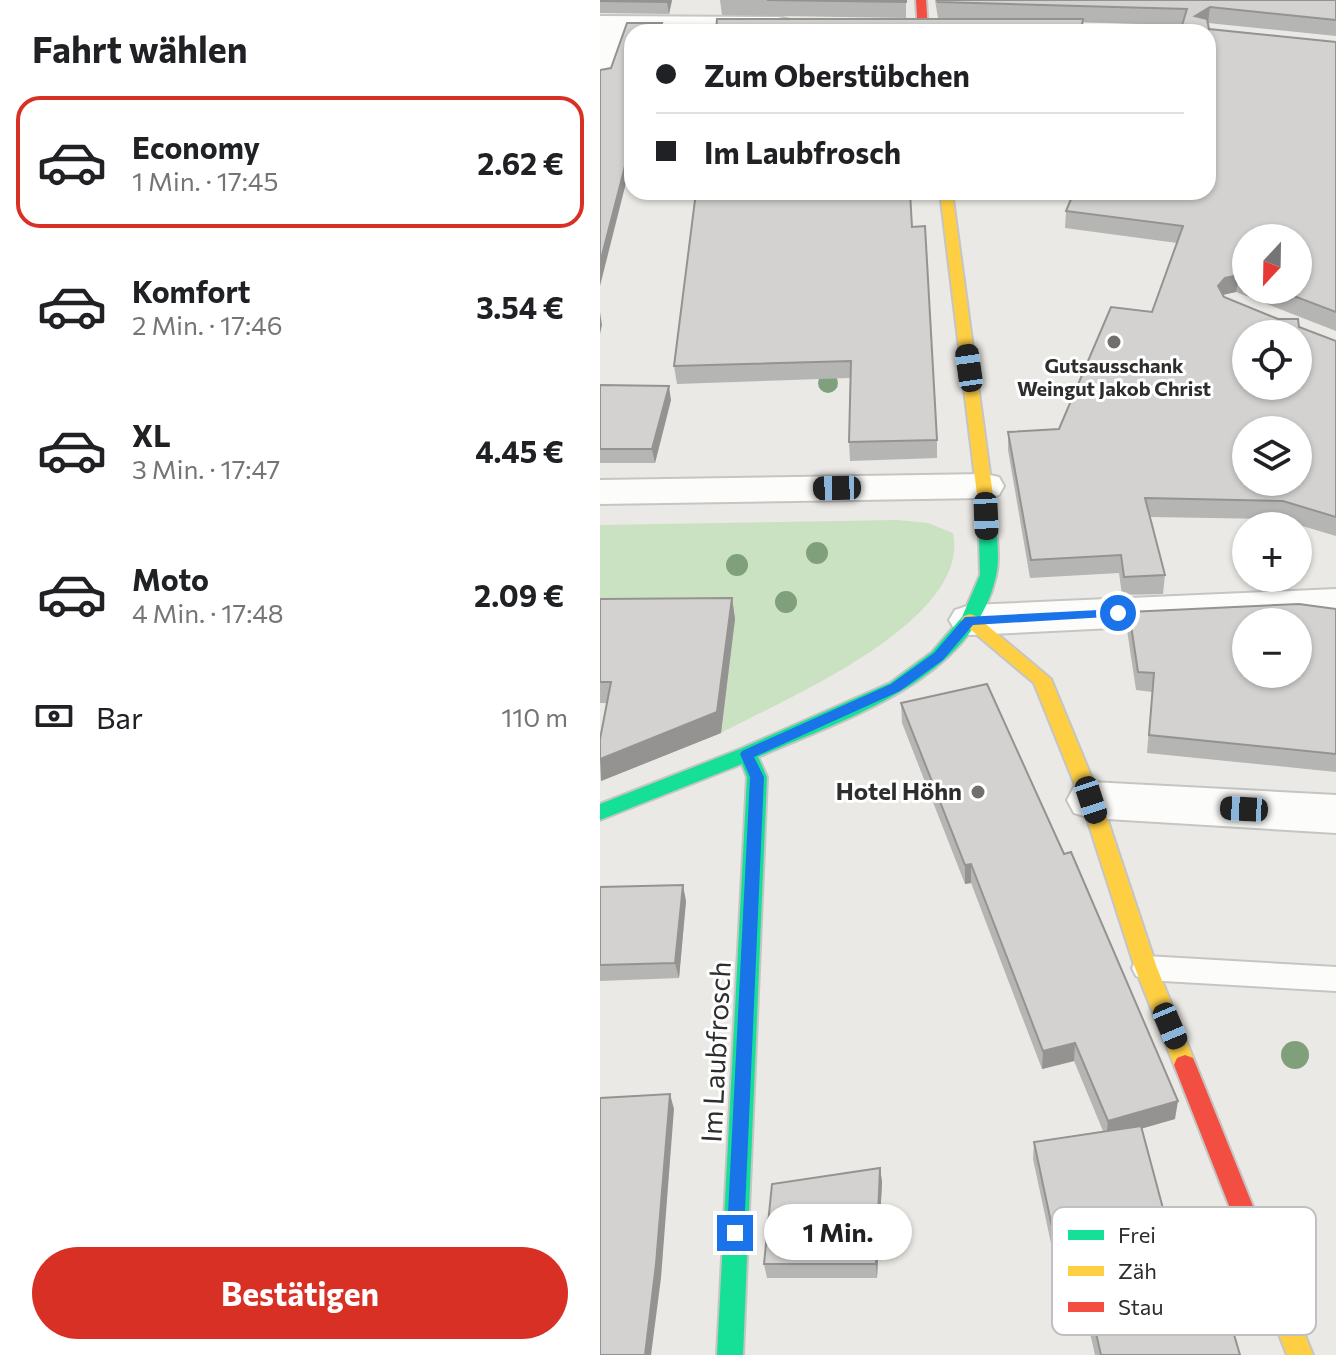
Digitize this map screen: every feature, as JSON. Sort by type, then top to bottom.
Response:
[{"type":"street","points":[[600,73],[609,24]]},
{"type":"street","points":[[600,812],[747,754],[896,688],[938,656],[970,620],[988,575],[985,486],[947,200]]},
{"type":"street","points":[[600,492],[985,486]]},
{"type":"street","points":[[970,620],[1336,603]]},
{"type":"street","points":[[970,620],[1042,679],[1091,800],[1146,968],[1241,1207]]},
{"type":"street","name":"Im Laubfrosch","points":[[730,1355],[757,777],[747,754]]},
{"type":"street","points":[[1091,800],[1336,814]]},
{"type":"street","points":[[1292,1335],[1300,1355]]},
{"type":"lane","points":[[1146,968],[1336,979]]},
{"type":"green space","points":[[897,520],[928,523],[953,533],[951,565],[934,597],[905,626],[868,653],[828,678],[721,733],[735,619],[600,620],[600,525]]},
{"type":"building","points":[[600,0],[668,0],[667,2]]},
{"type":"building","points":[[767,0],[906,0],[906,2]]},
{"type":"building","points":[[937,0],[1336,0],[1336,20],[1210,7],[1195,16],[1207,19],[1208,24],[1182,24],[1187,9]]},
{"type":"building","points":[[717,19],[1083,19],[1082,24],[717,24]]},
{"type":"building","points":[[1216,30],[1336,42],[1336,312],[1312,303],[1312,224],[1232,224],[1232,276],[1225,278],[1218,286],[1232,304],[1241,304],[1278,319],[1298,320],[1232,320],[1232,400],[1312,400],[1312,332],[1336,341],[1336,517],[1283,501],[1145,498],[1165,575],[1124,577],[1121,555],[1031,560],[1008,432],[1059,429],[1111,307],[1152,312],[1183,226],[1066,211],[1071,200],[1216,200]]},
{"type":"building","points":[[624,31],[624,170],[600,263],[600,70],[611,68]]},
{"type":"building","points":[[695,200],[910,200],[912,227],[925,226],[937,440],[849,442],[851,361],[674,366]]},
{"type":"building","points":[[600,385],[669,386],[652,449],[600,449]]},
{"type":"building","points":[[732,598],[717,712],[600,759],[600,739],[611,682],[600,682],[600,599]]},
{"type":"building","points":[[1299,604],[1336,609],[1336,754],[1149,735],[1154,673],[1138,672],[1129,612]]},
{"type":"building","points":[[987,684],[1064,854],[1071,852],[1178,1101],[1108,1121],[1075,1043],[1043,1051],[971,864],[965,865],[901,703]]},
{"type":"building","points":[[683,885],[675,963],[600,965],[600,887]]},
{"type":"building","points":[[670,1094],[645,1355],[600,1355],[600,1098]]},
{"type":"building","points":[[1141,1126],[1163,1207],[1052,1207],[1052,1227],[1034,1142]]},
{"type":"building","points":[[880,1168],[876,1264],[764,1264],[772,1184]]},
{"type":"building","points":[[1096,1335],[1234,1335],[1240,1355],[1101,1355]]},
{"type":"traffic: fast","points":[[600,812],[747,754],[896,688],[938,656],[970,620],[988,575],[986,503]]},
{"type":"traffic: fast","points":[[730,1355],[757,777],[747,754]]},
{"type":"traffic: slow","points":[[947,200],[986,503]]},
{"type":"traffic: slow","points":[[970,620],[1042,679],[1091,800],[1146,968],[1185,1065]]},
{"type":"traffic: slow","points":[[1292,1335],[1300,1355]]},
{"type":"traffic: jam","points":[[921,0],[922,24]]},
{"type":"traffic: jam","points":[[1185,1065],[1241,1207]]},
{"type":"place","name":"Gutsausschank Weingut Jakob Christ","points":[[1114,342]]},
{"type":"place","name":"Hotel Höhn","points":[[978,792]]},
{"type":"route","points":[[735,1233],[757,777],[747,754],[896,688],[938,656],[970,620],[1118,613]]}]
